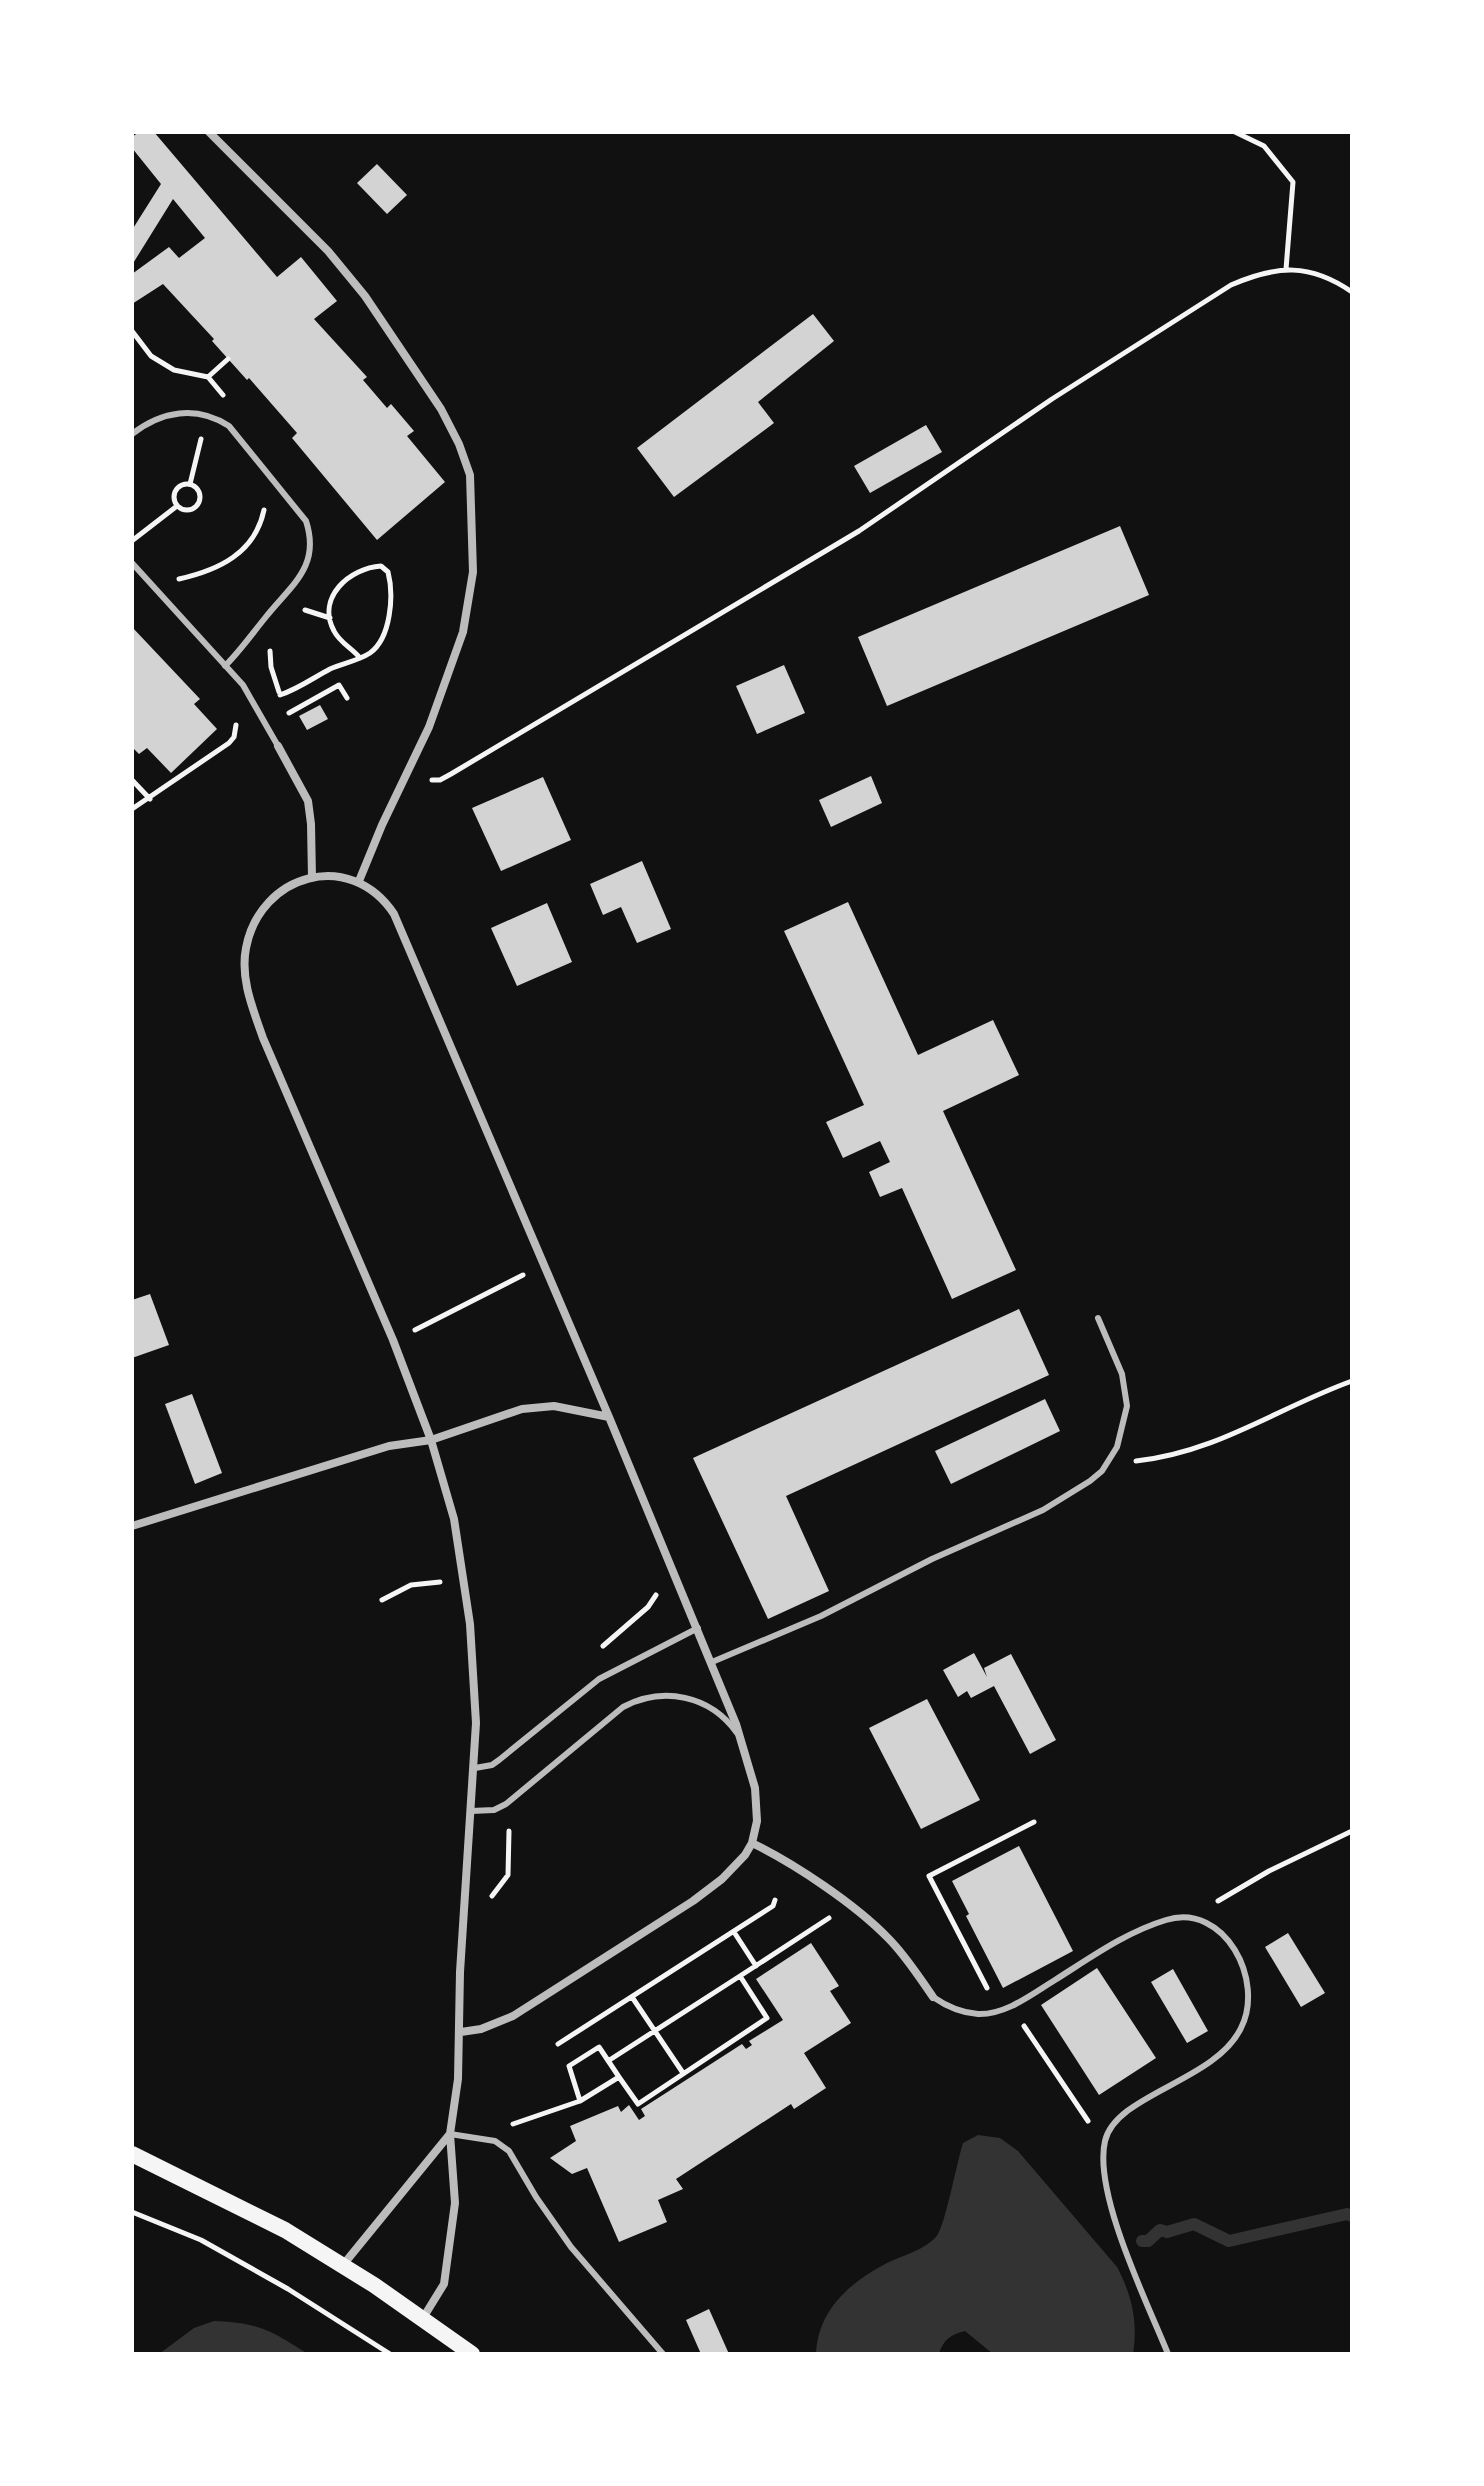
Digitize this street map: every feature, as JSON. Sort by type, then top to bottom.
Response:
[{"type":"main road","points":[[132,2154],[258,2215],[343,2265],[472,2354]]},
{"type":"street","points":[[209,132],[340,264],[421,378],[452,429],[465,459],[471,490],[474,551],[469,603],[447,680],[426,736],[382,825],[359,881]]},
{"type":"street","points":[[278,746],[308,801],[312,878]]},
{"type":"street","points":[[423,2318],[444,2284],[455,2203],[450,2134],[461,2032],[460,1972],[475,1768],[476,1686],[467,1597],[452,1509],[431,1440],[393,1340],[263,1038],[246,981],[246,946],[254,925],[280,893],[312,878],[345,877],[359,881],[386,901],[403,931],[712,1662],[740,1736],[758,1806],[752,1843],[735,1867],[693,1901],[513,2016],[481,2029],[461,2032]]},
{"type":"street","points":[[132,1526],[389,1446],[431,1440],[512,1412],[539,1407],[573,1408],[609,1417]]},
{"type":"street","points":[[752,1843],[781,1859],[874,1925],[899,1950],[933,1997]]},
{"type":"street","points":[[343,2265],[450,2134]]},
{"type":"lane","points":[[132,434],[147,423],[172,414],[213,416],[229,426],[306,521],[311,536],[306,568],[225,666]]},
{"type":"lane","points":[[132,563],[225,666],[256,705],[278,746]]},
{"type":"lane","points":[[712,1662],[821,1616],[932,1559],[1061,1501],[1090,1481],[1111,1458],[1125,1420],[1126,1391],[1098,1318]]},
{"type":"lane","points":[[475,1768],[492,1765],[613,1670],[698,1628]]},
{"type":"lane","points":[[471,1811],[494,1810],[506,1804],[623,1707],[639,1698],[666,1694],[693,1699],[716,1712],[740,1736]]},
{"type":"lane","points":[[933,1997],[959,2010],[978,2014],[994,2012],[1010,2006],[1128,1936],[1178,1917],[1199,1919],[1217,1928],[1241,1963],[1249,1996],[1242,2028],[1232,2044],[1213,2061],[1125,2112],[1107,2132],[1104,2145],[1103,2169],[1115,2220],[1168,2354]]},
{"type":"lane","points":[[450,2134],[495,2141],[509,2151],[571,2247],[663,2354]]},
{"type":"path","points":[[1235,132],[1264,146],[1293,182],[1286,269]]},
{"type":"path","points":[[408,772],[430,780],[440,780],[451,774],[843,541],[1052,399],[1231,285],[1259,273],[1286,269],[1309,271],[1333,279],[1352,292]]},
{"type":"path","points":[[132,332],[132,341]]},
{"type":"path","points":[[132,332],[141,345],[162,363],[174,370],[208,377],[232,405]]},
{"type":"path","points":[[208,377],[228,359]]},
{"type":"path","points":[[187,483],[196,486],[201,499],[196,508],[189,511],[177,506],[174,498],[176,490],[187,483]]},
{"type":"path","points":[[157,590],[169,581],[220,567],[239,554],[259,528],[267,501],[280,487]]},
{"type":"path","points":[[132,541],[177,506]]},
{"type":"path","points":[[280,695],[296,690],[336,666],[360,658],[375,649],[384,635],[391,594],[387,569],[381,566],[364,569],[346,579],[330,601],[330,618],[338,637],[360,658]]},
{"type":"path","points":[[308,600],[299,610],[330,618]]},
{"type":"path","points":[[272,643],[269,654],[271,667],[293,724]]},
{"type":"path","points":[[289,713],[339,685],[347,698]]},
{"type":"path","points":[[132,809],[229,743],[234,737],[235,719]]},
{"type":"path","points":[[132,780],[150,799]]},
{"type":"path","points":[[393,1340],[522,1275],[545,1267]]},
{"type":"path","points":[[1111,1458],[1138,1461],[1193,1451],[1352,1381]]},
{"type":"path","points":[[382,1600],[411,1585],[445,1581]]},
{"type":"path","points":[[989,1990],[929,1876],[1034,1822]]},
{"type":"path","points":[[1199,1919],[1221,1899],[1269,1871],[1352,1831]]},
{"type":"path","points":[[558,2044],[734,1932],[773,1906],[775,1900]]},
{"type":"path","points":[[608,2061],[836,1913]]},
{"type":"path","points":[[734,1932],[756,1966]]},
{"type":"path","points":[[580,2101],[569,2066],[599,2047],[638,2104],[767,2018],[740,1976]]},
{"type":"path","points":[[632,1997],[683,2073]]},
{"type":"path","points":[[1010,2006],[1104,2145]]},
{"type":"path","points":[[505,2125],[570,2106],[619,2077]]},
{"type":"path","points":[[132,2212],[201,2240],[288,2289],[390,2354]]},
{"type":"shaded area","points":[[978,2135],[1000,2138],[1018,2151],[1117,2267],[1132,2309],[1135,2331],[1133,2354],[993,2354],[965,2331],[948,2338],[939,2354],[816,2354],[823,2324],[838,2299],[873,2271],[919,2249],[936,2237],[947,2208],[963,2143]]},
{"type":"shaded area","points":[[214,2321],[264,2329],[308,2354],[159,2354],[194,2328]]},
{"type":"building","points":[[139,132],[154,132],[277,277],[301,257],[337,301],[314,319],[367,377],[363,380],[387,408],[391,404],[414,431],[407,436],[445,482],[377,540],[292,438],[297,433],[163,284],[132,304],[132,274],[169,247],[179,258],[205,238],[173,199],[132,265],[132,230],[161,184],[132,148],[132,137]]},
{"type":"building","points":[[377,164],[407,195],[387,214],[357,183]]},
{"type":"building","points":[[813,314],[834,341],[758,402],[774,423],[674,497],[637,448]]},
{"type":"building","points":[[926,425],[942,452],[870,493],[854,466]]},
{"type":"building","points":[[1120,526],[1149,595],[887,706],[858,637]]},
{"type":"building","points":[[132,627],[200,699],[194,704],[217,729],[171,773],[147,748],[139,754],[132,747]]},
{"type":"building","points":[[784,665],[805,713],[757,734],[736,686]]},
{"type":"building","points":[[320,705],[328,719],[307,730],[299,716]]},
{"type":"building","points":[[871,776],[882,803],[831,827],[819,800]]},
{"type":"building","points":[[543,777],[571,840],[501,871],[472,808]]},
{"type":"building","points":[[642,861],[671,929],[637,943],[621,907],[603,915],[590,884]]},
{"type":"building","points":[[848,902],[918,1055],[993,1020],[1019,1075],[943,1111],[1016,1270],[952,1299],[902,1188],[880,1197],[869,1172],[890,1162],[880,1141],[843,1158],[826,1122],[864,1105],[784,931]]},
{"type":"building","points":[[547,903],[572,962],[517,986],[491,928]]},
{"type":"building","points":[[150,1294],[169,1345],[132,1358],[132,1300]]},
{"type":"building","points":[[1019,1309],[1049,1375],[786,1496],[829,1591],[768,1619],[693,1458]]},
{"type":"building","points":[[192,1394],[222,1473],[195,1484],[165,1404]]},
{"type":"building","points":[[1045,1399],[1060,1431],[951,1484],[935,1451]]},
{"type":"building","points":[[974,1653],[987,1677],[984,1668],[1011,1654],[1056,1740],[1030,1754],[994,1686],[971,1698],[967,1691],[958,1697],[943,1670]]},
{"type":"building","points":[[927,1699],[980,1800],[921,1829],[869,1728]]},
{"type":"building","points":[[1019,1846],[1073,1951],[1003,1988],[966,1916],[969,1914],[952,1881]]},
{"type":"building","points":[[1288,1933],[1325,1993],[1301,2007],[1265,1947]]},
{"type":"building","points":[[811,1943],[839,1986],[830,1991],[851,2023],[804,2053],[826,2088],[794,2109],[791,2104],[676,2179],[683,2189],[658,2200],[667,2222],[619,2242],[587,2168],[572,2174],[550,2158],[576,2141],[570,2126],[618,2106],[621,2112],[629,2105],[639,2120],[645,2116],[641,2109],[742,2044],[746,2049],[752,2045],[749,2041],[783,2020],[756,1979]]},
{"type":"building","points":[[1097,1968],[1156,2058],[1099,2095],[1041,2005]]},
{"type":"building","points":[[1173,1969],[1208,2031],[1187,2043],[1151,1982]]},
{"type":"building","points":[[709,2309],[729,2354],[701,2354],[686,2320]]},
{"type":"waterway","points":[[1142,2241],[1148,2241],[1160,2230],[1167,2232],[1194,2224],[1229,2241],[1347,2214],[1352,2216]]}]
